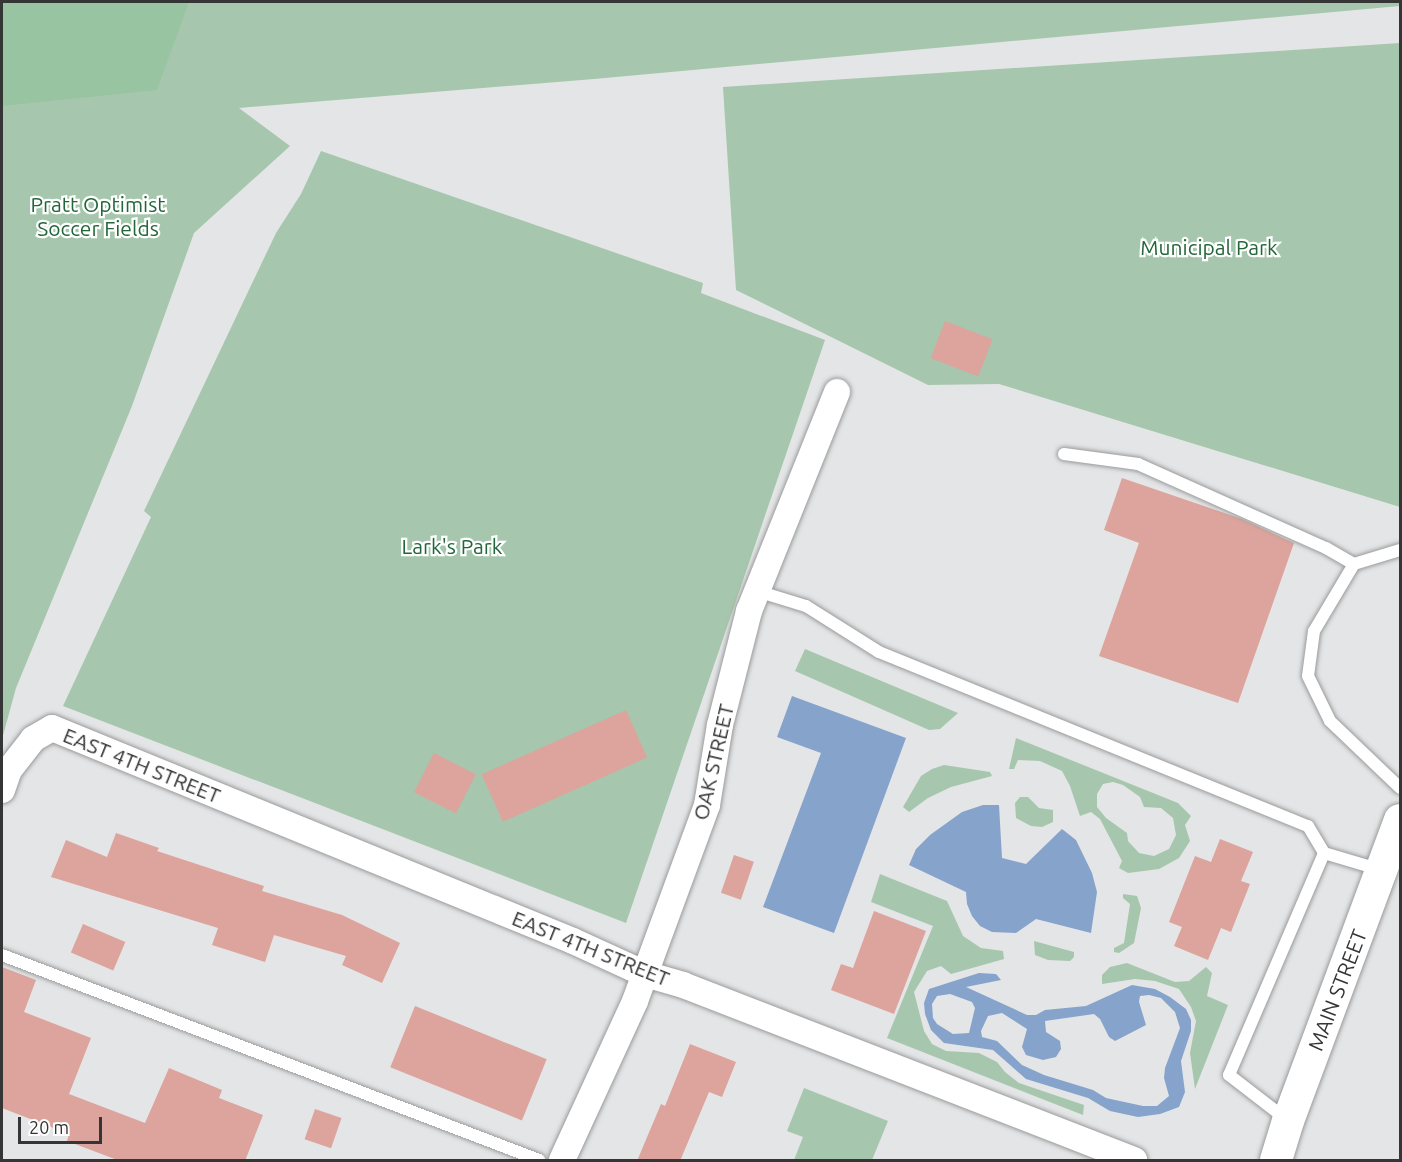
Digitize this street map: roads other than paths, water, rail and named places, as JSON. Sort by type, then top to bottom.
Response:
[{"type":"street","name":"OAK STREET","points":[[562,1161],[645,974],[707,805],[720,725],[749,611],[837,392]]},
{"type":"street","name":"EAST 4TH STREET","points":[[2,790],[9,770],[33,739],[52,728],[573,941],[645,974],[683,985],[1134,1161]]},
{"type":"street","name":"MAIN STREET","points":[[1276,1161],[1288,1120],[1401,820]]},
{"type":"lane","points":[[1064,454],[1138,464],[1326,548],[1354,564]]},
{"type":"lane","points":[[1401,550],[1354,564],[1314,631],[1308,676],[1330,721],[1401,788]]},
{"type":"lane","points":[[757,591],[806,606],[879,652],[1308,826],[1324,853],[1382,870]]},
{"type":"lane","points":[[1288,1120],[1229,1075],[1324,853]]},
{"type":"lane","points":[[2,956],[539,1161]]},
{"type":"water","points":[[792,696],[906,738],[834,933],[763,907],[821,753],[777,737]]},
{"type":"water","points":[[983,805],[999,805],[1002,858],[1026,864],[1062,829],[1076,840],[1092,873],[1097,892],[1091,933],[1036,919],[1016,933],[992,932],[980,926],[972,916],[967,904],[966,892],[909,865],[916,849],[930,835],[962,812]]},
{"type":"water","points":[[979,973],[996,974],[1001,980],[966,987],[1027,1015],[1036,1015],[1045,1010],[1086,1006],[1132,985],[1155,989],[1186,1009],[1191,1020],[1191,1031],[1181,1061],[1185,1092],[1179,1107],[1160,1114],[1138,1117],[1110,1111],[1088,1098],[1026,1079],[993,1050],[944,1043],[931,1030],[925,1014],[924,1003],[929,989]],"holes":[[[950,994],[972,1002],[975,1008],[969,1033],[953,1034],[937,1024],[933,1018],[932,1004],[937,996]],[[1149,995],[1161,998],[1175,1012],[1180,1028],[1165,1068],[1164,1078],[1169,1096],[1157,1106],[1143,1106],[1106,1098],[1093,1090],[1044,1075],[1022,1065],[997,1041],[982,1037],[981,1031],[988,1016],[1002,1013],[1027,1029],[1022,1047],[1026,1055],[1043,1060],[1056,1057],[1061,1049],[1060,1041],[1046,1032],[1045,1021],[1094,1014],[1100,1019],[1109,1037],[1115,1041],[1146,1025],[1139,1002],[1140,996]]]},
{"type":"park label","name":"Pratt Optimist Soccer Fields","points":[[98,216]]},
{"type":"park label","name":"Municipal Park","points":[[1209,247]]},
{"type":"park label","name":"Lark's Park","points":[[452,546]]}]
